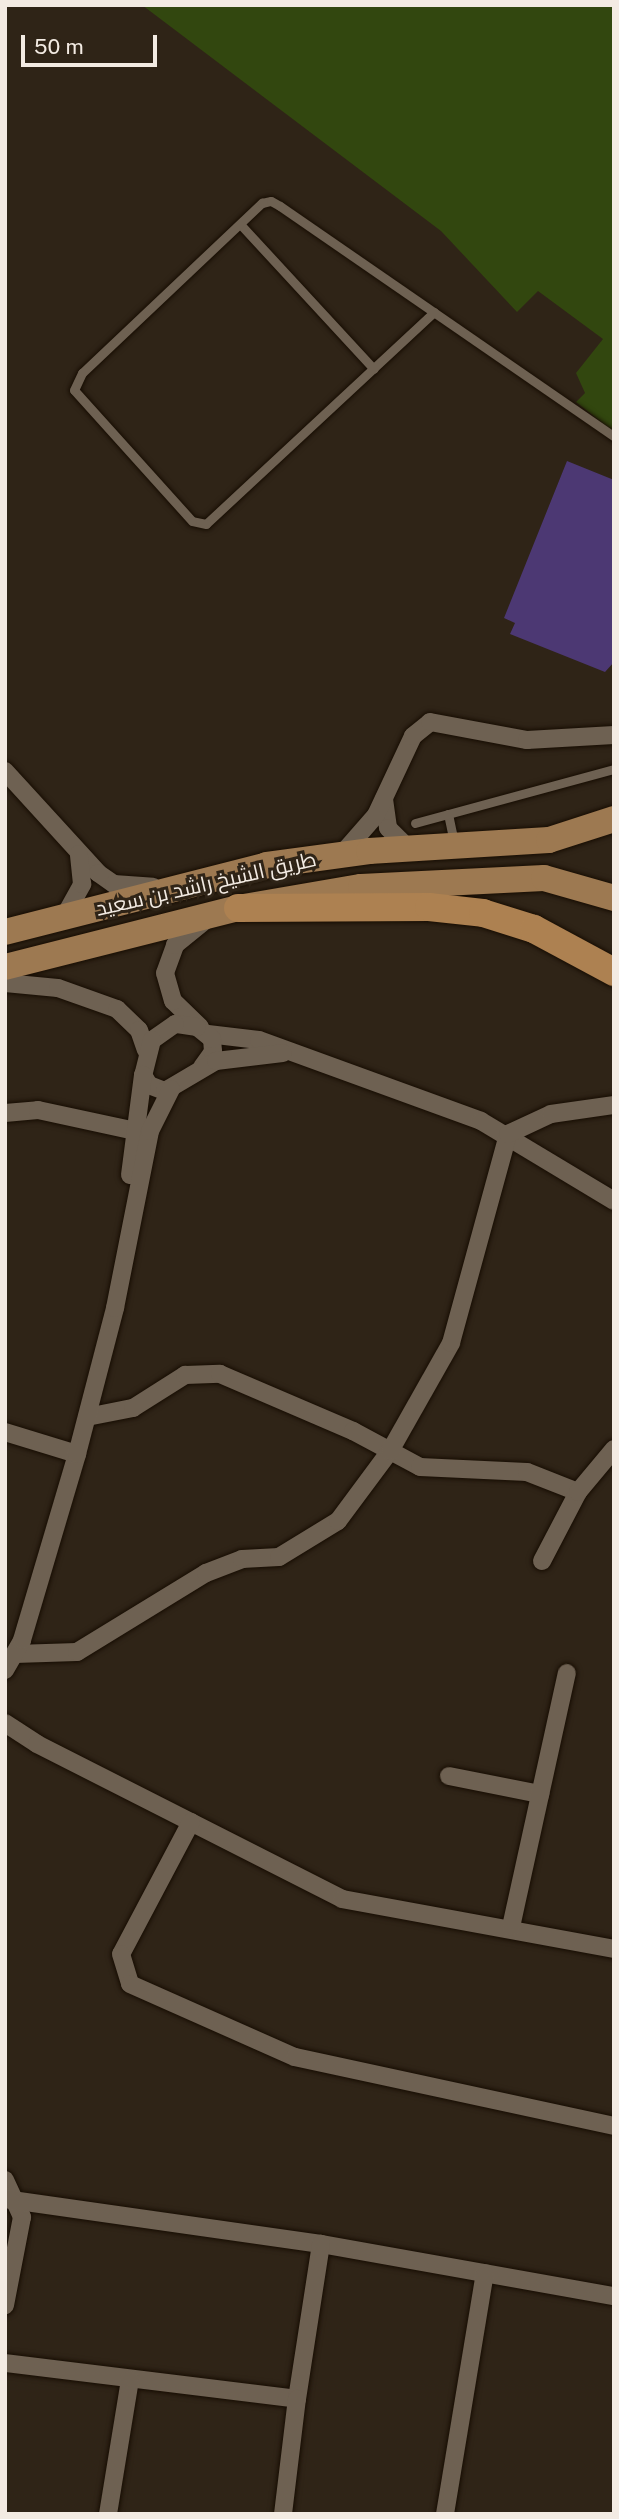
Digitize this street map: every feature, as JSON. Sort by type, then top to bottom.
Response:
[{"type":"highway","points":[[226,911],[429,906],[483,913],[534,929],[614,972]]},
{"type":"main road","name":"طريق الشيخ راشد بن سعيد","points":[[5,932],[267,865],[342,854],[549,840],[614,818]]},
{"type":"main road","name":"طريق الشيخ راشد بن سعيد","points":[[5,968],[226,911],[361,887],[465,879],[553,879],[614,898]]},
{"type":"street","points":[[342,854],[367,830],[413,736],[430,722],[527,740],[614,735]]},
{"type":"street","points":[[5,771],[79,854],[114,884],[171,890]]},
{"type":"street","points":[[384,799],[388,828],[410,849]]},
{"type":"street","points":[[64,917],[82,884],[79,854]]},
{"type":"street","points":[[202,1067],[213,1052],[206,1032],[173,1001],[165,973],[175,945],[226,911]]},
{"type":"street","points":[[5,983],[58,988],[117,1009],[139,1030],[146,1050],[135,1131],[130,1220]]},
{"type":"street","points":[[146,1050],[168,1027],[259,1040],[290,1054],[508,1134],[614,1201]]},
{"type":"street","points":[[5,1670],[15,1654],[87,1417],[150,1131],[170,1089],[202,1067],[245,1054],[290,1054]]},
{"type":"street","points":[[143,1075],[153,1088],[170,1089]]},
{"type":"street","points":[[15,1654],[77,1652],[206,1573],[242,1559],[279,1557],[313,1540],[338,1521],[390,1451],[451,1343],[508,1134],[551,1114],[614,1104]]},
{"type":"street","points":[[5,1113],[38,1110],[135,1131]]},
{"type":"street","points":[[87,1417],[122,1413],[174,1380],[208,1372],[334,1422],[390,1451],[437,1471],[518,1471],[578,1492]]},
{"type":"street","points":[[5,1432],[77,1454]]},
{"type":"street","points":[[542,1561],[578,1492],[614,1448]]},
{"type":"street","points":[[511,1927],[567,1673]]},
{"type":"street","points":[[5,1723],[342,1899],[511,1927],[614,1949]]},
{"type":"street","points":[[449,1776],[540,1794]]},
{"type":"street","points":[[191,1822],[121,1954],[130,1984],[295,2057],[614,2126]]},
{"type":"street","points":[[5,2180],[21,2223],[5,2305]]},
{"type":"street","points":[[12,2200],[321,2244],[614,2296]]},
{"type":"street","points":[[283,2514],[297,2399],[321,2244]]},
{"type":"street","points":[[445,2514],[485,2273]]},
{"type":"street","points":[[5,2364],[297,2399]]},
{"type":"street","points":[[108,2514],[130,2379]]},
{"type":"lane","points":[[434,313],[201,525],[188,518],[89,412],[74,390],[78,378],[262,203],[275,203],[614,436]]},
{"type":"lane","points":[[240,224],[374,369]]},
{"type":"lane","points":[[415,823],[614,769]]},
{"type":"lane","points":[[448,814],[456,847]]},
{"type":"green space","points":[[142,5],[614,5],[614,432],[576,402],[585,393],[576,373],[603,339],[538,291],[517,312],[441,231]]},
{"type":"building","points":[[567,461],[614,480],[614,662],[605,672],[510,634],[515,623],[504,618]]}]
